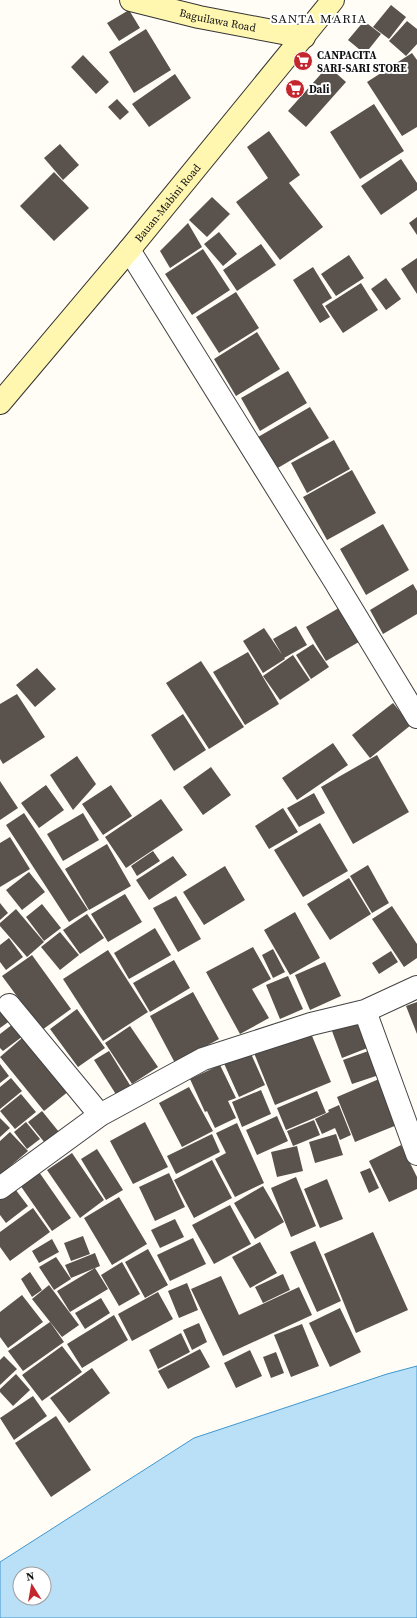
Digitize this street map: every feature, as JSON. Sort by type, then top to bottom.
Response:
[{"type":"main road","name":"Baguilawa Road","points":[[131,0],[199,17],[304,37]]},
{"type":"main road","name":"Bauan-Mabini Road","points":[[0,404],[129,250],[333,0]]},
{"type":"street","points":[[129,250],[334,580],[417,717]]},
{"type":"street","points":[[0,1188],[100,1115],[203,1059],[311,1024],[365,1011],[417,987]]},
{"type":"street","points":[[9,1005],[100,1115]]},
{"type":"street","points":[[365,1011],[417,1154]]},
{"type":"water","points":[[417,1366],[417,1618],[0,1618],[0,1562],[194,1438],[387,1374]]},
{"type":"building","points":[[391,5],[406,17],[389,39],[373,27]]},
{"type":"building","points":[[129,10],[140,28],[119,41],[107,23]]},
{"type":"building","points":[[364,21],[381,34],[365,54],[348,40]]},
{"type":"building","points":[[407,21],[417,29],[417,44],[406,56],[389,41]]},
{"type":"building","points":[[146,29],[171,70],[134,93],[109,52]]},
{"type":"building","points":[[412,53],[417,60],[417,127],[402,136],[367,82]]},
{"type":"building","points":[[83,55],[109,82],[96,94],[71,67]]},
{"type":"building","points":[[328,66],[346,82],[306,127],[288,111]]},
{"type":"building","points":[[175,74],[191,98],[149,127],[132,104]]},
{"type":"building","points":[[117,99],[129,112],[120,120],[108,107]]},
{"type":"building","points":[[374,104],[404,151],[360,179],[330,132]]},
{"type":"building","points":[[269,131],[300,175],[289,183],[323,227],[280,260],[236,202],[268,178],[247,147]]},
{"type":"building","points":[[60,144],[79,165],[63,180],[44,158]]},
{"type":"building","points":[[401,159],[417,183],[417,190],[381,215],[361,186]]},
{"type":"building","points":[[54,172],[89,208],[54,241],[20,206]]},
{"type":"building","points":[[212,197],[230,214],[207,237],[189,220]]},
{"type":"building","points":[[417,217],[417,235],[409,223]]},
{"type":"building","points":[[188,223],[202,247],[170,268],[160,251]]},
{"type":"building","points":[[219,232],[237,254],[223,266],[204,244]]},
{"type":"building","points":[[261,244],[276,265],[237,291],[223,270]]},
{"type":"building","points":[[203,249],[230,290],[192,315],[165,274]]},
{"type":"building","points":[[349,255],[364,278],[336,296],[321,274]]},
{"type":"building","points":[[417,258],[417,294],[401,269]]},
{"type":"building","points":[[313,267],[332,298],[322,304],[330,317],[320,323],[293,280]]},
{"type":"building","points":[[386,278],[401,299],[386,310],[371,289]]},
{"type":"building","points":[[361,283],[378,310],[343,333],[325,306]]},
{"type":"building","points":[[236,292],[259,328],[219,353],[196,317]]},
{"type":"building","points":[[257,332],[280,369],[236,396],[214,359]]},
{"type":"building","points":[[288,371],[307,403],[260,431],[241,398]]},
{"type":"building","points":[[310,407],[329,438],[276,469],[258,437]]},
{"type":"building","points":[[334,440],[350,469],[307,493],[291,463]]},
{"type":"building","points":[[352,470],[376,513],[327,540],[303,497]]},
{"type":"building","points":[[383,524],[409,570],[366,595],[340,549]]},
{"type":"building","points":[[413,584],[417,591],[417,614],[383,634],[370,610]]},
{"type":"building","points":[[344,605],[364,639],[326,661],[306,627]]},
{"type":"building","points":[[296,626],[307,645],[284,658],[273,639]]},
{"type":"building","points":[[264,628],[285,659],[263,673],[243,641]]},
{"type":"building","points":[[313,644],[329,667],[311,679],[296,655]]},
{"type":"building","points":[[248,652],[279,704],[245,725],[213,672]]},
{"type":"building","points":[[293,655],[310,680],[280,700],[263,676]]},
{"type":"building","points":[[201,661],[244,727],[209,749],[166,683]]},
{"type":"building","points":[[37,668],[56,689],[35,707],[16,685]]},
{"type":"building","points":[[17,694],[45,737],[3,764],[0,759],[0,704]]},
{"type":"building","points":[[393,703],[411,725],[370,758],[352,735]]},
{"type":"building","points":[[183,714],[206,750],[174,771],[151,735]]},
{"type":"building","points":[[333,743],[348,765],[297,800],[282,778]]},
{"type":"building","points":[[377,755],[409,812],[353,844],[321,787]]},
{"type":"building","points":[[77,756],[96,784],[73,810],[50,775]]},
{"type":"building","points":[[211,767],[231,795],[203,815],[183,787]]},
{"type":"building","points":[[0,781],[18,808],[0,820]]},
{"type":"building","points":[[46,785],[64,810],[39,828],[21,803]]},
{"type":"building","points":[[111,785],[132,816],[103,835],[82,804]]},
{"type":"building","points":[[314,793],[325,813],[299,827],[287,808]]},
{"type":"building","points":[[161,799],[183,830],[126,868],[105,837]]},
{"type":"building","points":[[283,808],[298,832],[269,849],[255,826]]},
{"type":"building","points":[[24,813],[88,910],[69,922],[6,825]]},
{"type":"building","points":[[83,813],[99,840],[63,861],[47,834]]},
{"type":"building","points":[[320,823],[348,871],[303,897],[274,850]]},
{"type":"building","points":[[10,837],[30,869],[0,887],[0,843]]},
{"type":"building","points":[[107,844],[131,886],[89,910],[65,869]]},
{"type":"building","points":[[153,851],[160,861],[137,876],[131,866]]},
{"type":"building","points":[[173,856],[187,875],[149,900],[136,880]]},
{"type":"building","points":[[368,865],[389,903],[372,913],[350,876]]},
{"type":"building","points":[[225,866],[245,900],[204,925],[183,892]]},
{"type":"building","points":[[29,872],[45,892],[22,910],[6,890]]},
{"type":"building","points":[[349,878],[371,914],[330,940],[307,904]]},
{"type":"building","points":[[125,894],[142,922],[108,942],[91,914]]},
{"type":"building","points":[[176,896],[201,939],[178,952],[153,908]]},
{"type":"building","points":[[0,903],[8,913],[0,920]]},
{"type":"building","points":[[42,904],[61,928],[44,941],[26,917]]},
{"type":"building","points":[[392,906],[417,944],[417,958],[404,967],[372,919]]},
{"type":"building","points":[[16,909],[44,942],[27,957],[0,926],[0,923]]},
{"type":"building","points":[[295,912],[320,958],[290,975],[264,930]]},
{"type":"building","points":[[87,914],[104,938],[80,954],[63,930]]},
{"type":"building","points":[[155,928],[171,955],[129,979],[114,953]]},
{"type":"building","points":[[60,932],[79,955],[60,970],[41,947]]},
{"type":"building","points":[[9,938],[23,957],[6,970],[0,962],[0,945]]},
{"type":"building","points":[[253,947],[271,979],[252,989],[269,1018],[240,1034],[206,972]]},
{"type":"building","points":[[273,949],[285,972],[273,978],[262,955]]},
{"type":"building","points":[[108,950],[148,1012],[103,1041],[63,979]]},
{"type":"building","points":[[391,951],[398,962],[379,974],[372,963]]},
{"type":"building","points":[[32,955],[71,1009],[42,1030],[2,976]]},
{"type":"building","points":[[174,960],[190,988],[150,1012],[133,983]]},
{"type":"building","points":[[325,962],[341,996],[310,1010],[295,975]]},
{"type":"building","points":[[288,976],[303,1009],[280,1019],[266,985]]},
{"type":"building","points":[[193,992],[219,1039],[175,1063],[150,1016]]},
{"type":"building","points":[[417,1002],[417,1034],[406,1006]]},
{"type":"building","points":[[0,1006],[11,1020],[0,1028]]},
{"type":"building","points":[[77,1009],[105,1048],[78,1067],[50,1029]]},
{"type":"building","points":[[360,1020],[370,1047],[342,1058],[332,1031]]},
{"type":"building","points":[[13,1024],[23,1036],[3,1051],[0,1048],[0,1034]]},
{"type":"building","points":[[130,1026],[158,1067],[132,1084],[105,1043]]},
{"type":"building","points":[[310,1031],[331,1082],[275,1105],[254,1053]]},
{"type":"building","points":[[29,1032],[74,1087],[44,1111],[0,1057]]},
{"type":"building","points":[[248,1047],[265,1085],[239,1097],[222,1059]]},
{"type":"building","points":[[374,1049],[382,1074],[352,1084],[343,1060]]},
{"type":"building","points":[[109,1051],[133,1090],[119,1099],[94,1060]]},
{"type":"building","points":[[0,1064],[9,1076],[0,1083]]},
{"type":"building","points":[[220,1065],[236,1098],[228,1101],[236,1118],[215,1128],[207,1111],[205,1112],[190,1079]]},
{"type":"building","points":[[11,1078],[22,1091],[0,1109],[0,1087]]},
{"type":"building","points":[[379,1079],[397,1125],[355,1142],[337,1097]]},
{"type":"building","points":[[189,1087],[213,1131],[182,1147],[159,1103]]},
{"type":"building","points":[[261,1090],[271,1114],[242,1127],[232,1102]]},
{"type":"building","points":[[317,1091],[326,1113],[286,1130],[277,1108]]},
{"type":"building","points":[[21,1094],[36,1112],[15,1129],[0,1111]]},
{"type":"building","points":[[339,1105],[351,1135],[340,1140],[335,1128],[322,1134],[315,1119],[329,1112],[328,1110]]},
{"type":"building","points":[[42,1111],[59,1132],[45,1143],[28,1122]]},
{"type":"building","points":[[277,1116],[288,1141],[257,1155],[246,1130]]},
{"type":"building","points":[[0,1118],[10,1128],[0,1137]]},
{"type":"building","points":[[314,1120],[320,1135],[293,1146],[287,1131]]},
{"type":"building","points":[[26,1122],[40,1139],[27,1149],[14,1132]]},
{"type":"building","points":[[145,1122],[168,1167],[133,1184],[110,1141]]},
{"type":"building","points":[[237,1123],[264,1183],[235,1197],[215,1159],[226,1153],[216,1133]]},
{"type":"building","points":[[10,1132],[28,1151],[1,1174],[0,1141]]},
{"type":"building","points":[[212,1134],[220,1152],[176,1174],[167,1156]]},
{"type":"building","points":[[336,1134],[343,1155],[315,1163],[309,1142]]},
{"type":"building","points":[[401,1145],[417,1177],[417,1189],[389,1202],[369,1161]]},
{"type":"building","points":[[297,1146],[303,1171],[277,1177],[271,1152]]},
{"type":"building","points":[[97,1149],[123,1190],[106,1200],[81,1159]]},
{"type":"building","points":[[72,1153],[104,1200],[80,1218],[47,1170]]},
{"type":"building","points":[[212,1160],[232,1198],[194,1218],[174,1180]]},
{"type":"building","points":[[370,1168],[379,1188],[369,1193],[360,1172]]},
{"type":"building","points":[[39,1172],[71,1218],[52,1231],[20,1185]]},
{"type":"building","points":[[169,1173],[185,1207],[155,1221],[139,1187]]},
{"type":"building","points":[[296,1177],[316,1226],[291,1237],[271,1188]]},
{"type":"building","points":[[327,1179],[343,1219],[320,1228],[304,1189]]},
{"type":"building","points":[[12,1185],[28,1206],[6,1223],[0,1215],[0,1194]]},
{"type":"building","points":[[263,1186],[284,1222],[255,1239],[234,1203]]},
{"type":"building","points":[[119,1197],[147,1244],[112,1265],[84,1218]]},
{"type":"building","points":[[230,1205],[251,1244],[214,1264],[192,1225]]},
{"type":"building","points":[[33,1208],[50,1232],[10,1261],[0,1247],[0,1232]]},
{"type":"building","points":[[175,1219],[184,1237],[160,1248],[151,1230]]},
{"type":"building","points":[[373,1232],[408,1310],[356,1333],[324,1254]]},
{"type":"building","points":[[83,1236],[90,1254],[71,1261],[64,1243]]},
{"type":"building","points":[[193,1238],[206,1264],[170,1281],[157,1255]]},
{"type":"building","points":[[52,1239],[59,1252],[39,1263],[32,1251]]},
{"type":"building","points":[[315,1241],[341,1301],[317,1312],[290,1252]]},
{"type":"building","points":[[260,1242],[277,1273],[250,1288],[232,1257]]},
{"type":"building","points":[[148,1249],[168,1285],[145,1298],[125,1262]]},
{"type":"building","points":[[95,1253],[100,1266],[71,1278],[65,1265]]},
{"type":"building","points":[[56,1257],[71,1279],[54,1290],[39,1267]]},
{"type":"building","points":[[122,1262],[140,1294],[119,1306],[101,1275]]},
{"type":"building","points":[[95,1268],[108,1289],[70,1312],[57,1291]]},
{"type":"building","points":[[30,1272],[42,1290],[32,1297],[21,1279]]},
{"type":"building","points":[[283,1274],[290,1290],[263,1303],[255,1287]]},
{"type":"building","points":[[221,1276],[239,1315],[299,1287],[312,1315],[223,1356],[191,1289]]},
{"type":"building","points":[[187,1283],[198,1310],[179,1318],[168,1291]]},
{"type":"building","points":[[49,1285],[79,1325],[62,1337],[32,1299]]},
{"type":"building","points":[[158,1292],[173,1319],[132,1341],[118,1314]]},
{"type":"building","points":[[22,1295],[43,1322],[8,1348],[0,1337],[0,1312]]},
{"type":"building","points":[[101,1298],[110,1313],[85,1329],[75,1313]]},
{"type":"building","points":[[340,1308],[361,1352],[330,1367],[309,1323]]},
{"type":"building","points":[[114,1315],[128,1340],[82,1368],[67,1344]]},
{"type":"building","points":[[50,1322],[64,1342],[23,1371],[8,1351]]},
{"type":"building","points":[[199,1323],[207,1342],[192,1350],[183,1330]]},
{"type":"building","points":[[302,1324],[319,1366],[291,1377],[274,1335]]},
{"type":"building","points":[[181,1333],[190,1352],[158,1369],[149,1350]]},
{"type":"building","points":[[62,1346],[82,1372],[42,1401],[22,1375]]},
{"type":"building","points":[[200,1349],[210,1367],[168,1389],[158,1371]]},
{"type":"building","points":[[250,1350],[262,1376],[236,1388],[224,1363]]},
{"type":"building","points":[[276,1352],[284,1373],[271,1378],[263,1357]]},
{"type":"building","points":[[4,1356],[17,1369],[0,1385],[0,1360]]},
{"type":"building","points":[[92,1368],[110,1393],[69,1423],[50,1398]]},
{"type":"building","points":[[16,1374],[30,1390],[13,1406],[0,1392],[0,1389]]},
{"type":"building","points":[[33,1396],[47,1416],[14,1440],[0,1418]]},
{"type":"building","points":[[56,1416],[91,1470],[51,1497],[15,1443]]},
{"type":"place","name":"CANPACITA SARI-SARI STORE","points":[[303,61]]},
{"type":"place","name":"Dali","points":[[295,89]]},
{"type":"district","name":"SANTA MARIA","points":[[319,18]]}]
